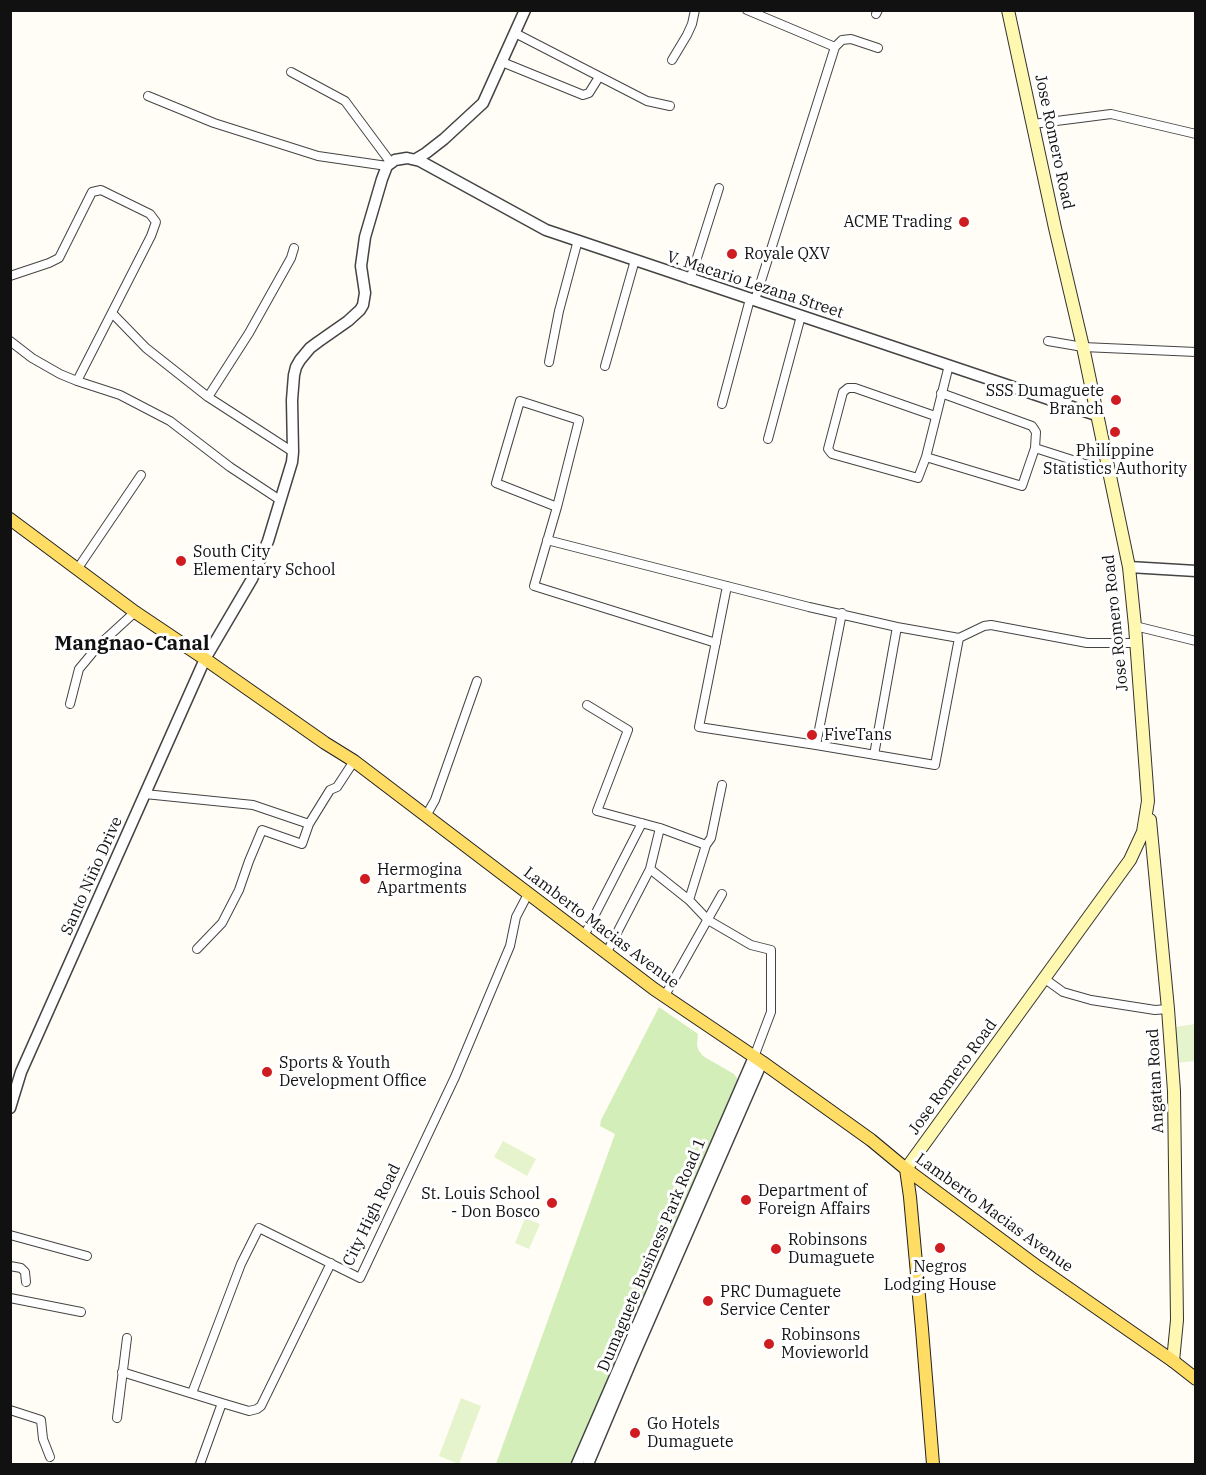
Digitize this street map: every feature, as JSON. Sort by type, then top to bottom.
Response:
[{"type":"main road","name":"Jose Romero Road","points":[[906,1169],[1130,860],[1143,832],[1148,801],[1136,626],[1129,567],[1008,10]]},
{"type":"main road","name":"Lamberto Macias Avenue","points":[[11,519],[135,612],[205,658],[324,743],[354,761],[664,997],[758,1059],[871,1140],[906,1169],[1038,1267],[1196,1379]]},
{"type":"main road","name":"Angatan Road","points":[[1148,801],[1174,1091],[1177,1320],[1173,1361]]},
{"type":"main road","points":[[906,1169],[933,1464]]},
{"type":"street","points":[[148,96],[214,123],[318,156],[389,165],[401,158],[416,159],[444,139],[483,103],[525,10]]},
{"type":"street","points":[[672,60],[687,35],[695,10]]},
{"type":"street","points":[[747,10],[836,47]]},
{"type":"street","points":[[515,33],[647,101],[670,106]]},
{"type":"street","points":[[722,404],[753,299],[836,47],[839,42],[851,39],[878,48]]},
{"type":"street","points":[[502,62],[583,96],[589,93],[599,77]]},
{"type":"street","points":[[291,72],[345,101],[389,165]]},
{"type":"street","points":[[1033,124],[1111,114],[1196,134]]},
{"type":"street","name":"V. Macario Lezana Street","points":[[416,159],[546,230],[1096,415]]},
{"type":"street","name":"Santo Niño Drive","points":[[12,1101],[21,1072],[205,658],[252,579],[268,541],[292,462],[292,400],[296,367],[310,348],[348,321],[363,305],[365,293],[362,256],[371,214],[389,165]]},
{"type":"street","points":[[690,280],[719,188]]},
{"type":"street","points":[[10,276],[59,258],[92,192],[102,190],[150,214],[156,222],[152,236],[77,381]]},
{"type":"street","points":[[549,362],[558,311],[578,240]]},
{"type":"street","points":[[207,397],[255,324],[294,249]]},
{"type":"street","points":[[605,366],[635,260]]},
{"type":"street","points":[[112,313],[146,348],[207,397],[293,452]]},
{"type":"street","points":[[768,439],[801,316]]},
{"type":"street","points":[[10,341],[32,358],[60,374],[120,396],[170,422],[230,467],[280,500]]},
{"type":"street","points":[[1048,341],[1083,347],[1196,352]]},
{"type":"street","points":[[935,416],[855,388],[848,388],[843,392],[828,449],[832,454],[918,478],[926,457],[949,365]]},
{"type":"street","points":[[926,457],[1022,486],[1035,448],[1035,432],[1032,426],[941,393]]},
{"type":"street","points":[[557,507],[496,483],[520,401],[579,420],[557,507],[534,586],[716,643]]},
{"type":"street","points":[[1035,448],[1110,472]]},
{"type":"street","points":[[78,568],[141,475]]},
{"type":"street","points":[[547,540],[897,627],[959,638],[991,625],[1087,643],[1137,643]]},
{"type":"street","points":[[1129,567],[1196,571]]},
{"type":"street","points":[[727,586],[699,727],[934,765],[959,638]]},
{"type":"street","points":[[70,704],[79,669],[99,645],[135,612]]},
{"type":"street","points":[[816,745],[842,613]]},
{"type":"street","points":[[1136,626],[1196,641]]},
{"type":"street","points":[[874,754],[897,627]]},
{"type":"street","points":[[426,816],[435,800],[477,681]]},
{"type":"street","points":[[587,705],[628,730],[597,811],[660,828],[706,845]]},
{"type":"street","points":[[197,949],[222,923],[239,891],[262,830],[302,844],[309,824],[330,790],[337,787],[354,761]]},
{"type":"street","points":[[689,900],[706,845],[711,838],[722,785]]},
{"type":"street","points":[[145,794],[253,805],[309,824]]},
{"type":"street","points":[[584,936],[642,823]]},
{"type":"street","points":[[606,954],[650,869],[660,828]]},
{"type":"street","points":[[650,869],[689,900],[708,920],[751,945],[771,950],[771,1012],[758,1059]]},
{"type":"street","name":"City High Road","points":[[122,1372],[253,1411],[261,1406],[331,1263],[360,1278],[455,1077],[510,945],[516,917],[528,894]]},
{"type":"street","points":[[664,997],[722,894]]},
{"type":"street","points":[[1045,979],[1063,992],[1090,1000],[1155,1010],[1168,1009]]},
{"type":"street","name":"Dumaguete Business Park Road 1","points":[[577,1464],[627,1360],[758,1059]]},
{"type":"street","points":[[192,1393],[241,1264],[259,1228],[331,1263]]},
{"type":"street","points":[[10,1236],[87,1256]]},
{"type":"street","points":[[10,1266],[21,1268],[26,1282]]},
{"type":"street","points":[[10,1298],[81,1312]]},
{"type":"street","points":[[117,1418],[127,1338]]},
{"type":"street","name":"Dumaguete Business Park Road 1","points":[[588,1464],[627,1360]]},
{"type":"street","points":[[200,1464],[222,1403]]},
{"type":"street","points":[[10,1410],[41,1420],[50,1457]]},
{"type":"green space","points":[[659,1007],[698,1034],[699,1051],[703,1056],[734,1074],[737,1084],[572,1464],[496,1464],[615,1134],[600,1126],[601,1120]]},
{"type":"green space","points":[[1195,1024],[1195,1061],[1177,1063],[1176,1027]]},
{"type":"green space","points":[[503,1141],[536,1159],[527,1176],[494,1157]]},
{"type":"green space","points":[[525,1218],[540,1224],[529,1249],[515,1243]]},
{"type":"green space","points":[[461,1398],[481,1406],[459,1464],[439,1456]]},
{"type":"place","name":"ACME Trading","points":[[964,222]]},
{"type":"place","name":"Royale QXV","points":[[732,254]]},
{"type":"place","name":"SSS Dumaguete Branch","points":[[1116,400]]},
{"type":"place","name":"Philippine Statistics Authority","points":[[1115,432]]},
{"type":"place","name":"South City Elementary School","points":[[181,561]]},
{"type":"place","name":"FiveTans","points":[[812,735]]},
{"type":"place","name":"Hermogina Apartments","points":[[365,879]]},
{"type":"place","name":"Sports & Youth Development Office","points":[[267,1072]]},
{"type":"place","name":"Department of Foreign Affairs","points":[[746,1200]]},
{"type":"place","name":"St. Louis School - Don Bosco","points":[[552,1203]]},
{"type":"place","name":"Negros Lodging House","points":[[940,1248]]},
{"type":"place","name":"Robinsons Dumaguete","points":[[776,1249]]},
{"type":"place","name":"PRC Dumaguete Service Center","points":[[708,1301]]},
{"type":"place","name":"Robinsons Movieworld","points":[[769,1344]]},
{"type":"place","name":"Go Hotels Dumaguete","points":[[635,1433]]},
{"type":"district","name":"Mangnao-Canal","points":[[132,644]]}]
